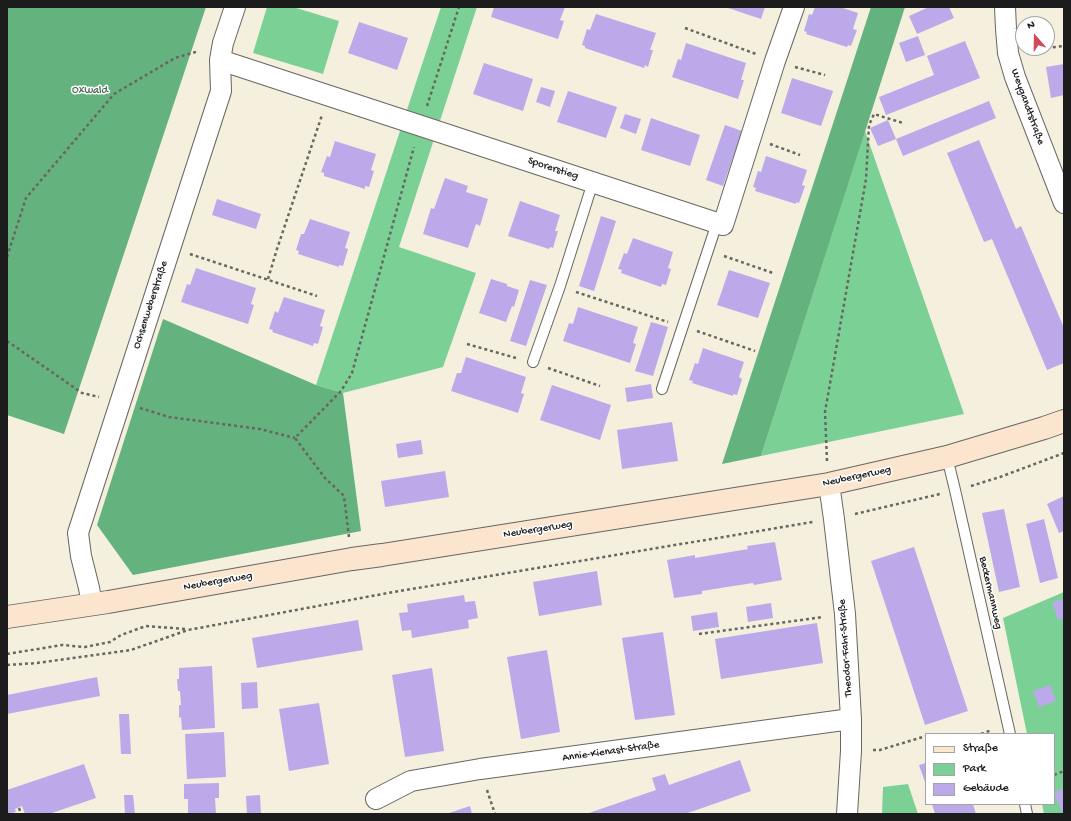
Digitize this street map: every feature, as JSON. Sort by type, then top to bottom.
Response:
[{"type":"street","name":"Ochsenweberstraße","points":[[92,604],[81,556],[78,533],[221,91],[221,51],[235,7]]},
{"type":"street","points":[[717,223],[723,225],[794,7]]},
{"type":"street","name":"Weygandtstraße","points":[[1005,7],[1008,53],[1015,77],[1064,203]]},
{"type":"street","name":"Sporerstieg","points":[[221,51],[328,95],[717,223]]},
{"type":"street","name":"Neubergerweg","points":[[7,617],[92,604],[352,559],[829,484],[947,457],[1064,421]]},
{"type":"street","name":"Theodor-Fahr-Straße","points":[[829,484],[845,614],[851,719],[851,751],[847,814]]},
{"type":"street","name":"Annie-Kienast-Straße","points":[[376,799],[411,781],[480,769],[851,719]]},
{"type":"lane","points":[[533,362],[560,286],[593,182]]},
{"type":"lane","points":[[662,389],[717,223]]},
{"type":"lane","name":"Beckermannweg","points":[[947,457],[1010,733]]},
{"type":"path","points":[[295,438],[341,391],[352,373],[421,126],[458,7]]},
{"type":"path","points":[[685,28],[776,61],[825,76]]},
{"type":"path","points":[[1008,53],[1064,46]]},
{"type":"path","points":[[7,257],[26,198],[114,94],[174,58],[221,51]]},
{"type":"path","points":[[268,279],[328,95]]},
{"type":"path","points":[[829,484],[825,412],[866,179],[869,125],[874,114],[903,123]]},
{"type":"path","points":[[751,138],[800,155]]},
{"type":"path","points":[[170,248],[317,296]]},
{"type":"path","points":[[708,250],[773,273]]},
{"type":"path","points":[[560,286],[755,351]]},
{"type":"path","points":[[7,341],[82,393],[169,416],[260,429],[295,438],[325,478],[344,496],[352,559]]},
{"type":"path","points":[[7,665],[37,663],[130,650],[188,630],[388,593],[817,522]]},
{"type":"path","points":[[699,634],[845,614]]},
{"type":"path","points":[[7,654],[62,645],[85,647],[110,642],[121,635],[146,626],[188,630]]},
{"type":"path","points":[[880,750],[925,736]]},
{"type":"path","points":[[18,808],[21,814]]},
{"type":"green space","name":"Oxwald","points":[[7,7],[206,7],[64,434],[7,415]]},
{"type":"green space","points":[[267,7],[293,7],[339,21],[323,74],[253,53]]},
{"type":"green space","points":[[441,7],[477,7],[399,247],[476,273],[443,367],[343,393],[316,385]]},
{"type":"green space","points":[[871,7],[905,7],[761,456],[722,464]]},
{"type":"green space","points":[[865,131],[964,414],[761,456]]},
{"type":"green space","points":[[163,319],[316,385],[343,393],[361,531],[133,575],[97,525]]},
{"type":"green space","points":[[1064,592],[1064,814],[1044,814],[1042,805],[1055,805],[1055,733],[1027,733],[1003,618]]},
{"type":"green space","points":[[908,784],[918,814],[882,814],[883,787]]},
{"type":"building","points":[[494,7],[565,7],[560,20],[564,21],[558,39],[491,17]]},
{"type":"building","points":[[725,7],[765,7],[761,19]]},
{"type":"building","points":[[815,7],[840,7],[858,13],[853,29],[857,30],[851,46],[848,45],[847,47],[806,34],[807,32],[804,31],[809,14],[812,15]]},
{"type":"building","points":[[929,7],[949,7],[954,18],[917,34],[909,16]]},
{"type":"building","points":[[596,14],[656,33],[650,50],[653,50],[648,67],[645,65],[644,68],[585,48],[585,46],[582,45],[587,29],[590,30]]},
{"type":"building","points":[[359,22],[408,38],[397,70],[348,53]]},
{"type":"building","points":[[918,36],[925,55],[906,62],[899,43]]},
{"type":"building","points":[[965,41],[980,78],[886,115],[879,97],[934,75],[927,56]]},
{"type":"building","points":[[686,43],[746,63],[741,80],[744,80],[738,99],[672,77],[678,59],[681,60]]},
{"type":"building","points":[[484,63],[533,79],[523,111],[473,94]]},
{"type":"building","points":[[1064,64],[1064,95],[1051,98],[1046,67]]},
{"type":"building","points":[[792,78],[833,91],[821,126],[781,113]]},
{"type":"building","points":[[541,87],[555,91],[550,107],[536,102]]},
{"type":"building","points":[[568,91],[617,107],[606,138],[557,122]]},
{"type":"building","points":[[989,101],[996,118],[903,156],[896,139]]},
{"type":"building","points":[[625,114],[641,119],[636,134],[620,128]]},
{"type":"building","points":[[651,118],[700,135],[690,166],[641,150]]},
{"type":"building","points":[[888,120],[896,139],[878,146],[870,128]]},
{"type":"building","points":[[725,125],[742,131],[723,186],[706,180]]},
{"type":"building","points":[[979,140],[1016,229],[1021,226],[1064,328],[1064,363],[1047,370],[992,239],[984,242],[947,153]]},
{"type":"building","points":[[335,141],[376,154],[371,170],[374,171],[369,187],[365,186],[365,189],[324,176],[324,173],[321,172],[327,156],[330,157]]},
{"type":"building","points":[[766,156],[807,170],[802,185],[805,186],[799,203],[796,202],[796,204],[755,191],[756,188],[753,187],[758,171],[761,172]]},
{"type":"building","points":[[445,178],[468,186],[466,192],[488,199],[480,226],[476,224],[468,248],[423,234],[431,208],[434,209]]},
{"type":"building","points":[[217,199],[261,214],[256,229],[212,215]]},
{"type":"building","points":[[520,201],[560,215],[555,231],[558,231],[553,248],[550,247],[549,249],[508,236]]},
{"type":"building","points":[[601,216],[616,221],[594,291],[579,286]]},
{"type":"building","points":[[310,219],[350,232],[345,248],[348,249],[343,266],[339,265],[339,267],[298,254],[299,251],[296,250],[301,234],[304,234]]},
{"type":"building","points":[[633,238],[673,252],[668,268],[671,269],[666,285],[662,284],[661,287],[621,273],[622,270],[618,269],[624,253],[627,254]]},
{"type":"building","points":[[196,268],[256,288],[251,304],[254,305],[248,324],[181,302],[187,284],[190,285]]},
{"type":"building","points":[[729,270],[770,283],[758,318],[717,305]]},
{"type":"building","points":[[491,279],[519,290],[514,307],[512,306],[506,322],[479,313]]},
{"type":"building","points":[[530,280],[547,285],[526,346],[510,341]]},
{"type":"building","points":[[284,297],[325,310],[320,326],[323,327],[318,344],[314,343],[313,346],[272,332],[273,330],[269,329],[275,311],[278,313]]},
{"type":"building","points":[[578,307],[638,327],[633,343],[636,344],[630,363],[563,341],[569,323],[573,324]]},
{"type":"building","points":[[651,322],[668,327],[653,376],[635,371]]},
{"type":"building","points":[[703,348],[744,362],[739,377],[742,379],[737,395],[733,394],[733,396],[692,383],[693,381],[689,380],[695,363],[698,364]]},
{"type":"building","points":[[466,357],[526,377],[521,393],[524,394],[518,413],[451,391],[457,373],[461,373]]},
{"type":"building","points":[[651,384],[653,398],[627,402],[625,388]]},
{"type":"building","points":[[552,385],[611,405],[600,440],[540,420]]},
{"type":"building","points":[[672,422],[678,461],[622,469],[617,430]]},
{"type":"building","points":[[421,440],[423,454],[398,458],[396,444]]},
{"type":"building","points":[[445,471],[449,497],[385,507],[381,481]]},
{"type":"building","points":[[1064,496],[1064,531],[1059,533],[1047,504]]},
{"type":"building","points":[[1004,509],[1020,587],[999,592],[982,513]]},
{"type":"building","points":[[1044,519],[1058,578],[1040,583],[1026,524]]},
{"type":"building","points":[[775,542],[782,580],[702,591],[702,594],[674,598],[667,560],[695,555],[695,558],[748,549],[747,546]]},
{"type":"building","points":[[914,547],[968,711],[925,725],[871,561]]},
{"type":"building","points":[[597,571],[602,605],[539,616],[533,582]]},
{"type":"building","points":[[464,595],[465,602],[475,601],[478,618],[468,620],[469,628],[412,638],[411,630],[402,631],[399,613],[408,612],[407,604]]},
{"type":"building","points":[[1064,599],[1064,618],[1058,620],[1052,602]]},
{"type":"building","points":[[771,603],[773,618],[748,622],[746,607]]},
{"type":"building","points":[[717,612],[719,627],[693,631],[691,616]]},
{"type":"building","points":[[358,620],[363,650],[257,668],[252,638]]},
{"type":"building","points":[[817,623],[823,663],[721,679],[715,639]]},
{"type":"building","points":[[663,632],[675,715],[635,720],[622,638]]},
{"type":"building","points":[[547,650],[560,732],[521,739],[507,657]]},
{"type":"building","points":[[212,666],[215,728],[182,730],[181,717],[179,718],[179,705],[181,705],[180,691],[178,691],[177,679],[179,679],[179,668]]},
{"type":"building","points":[[432,668],[444,751],[405,757],[392,675]]},
{"type":"building","points":[[97,677],[100,696],[7,714],[7,695]]},
{"type":"building","points":[[257,682],[258,708],[242,709],[241,683]]},
{"type":"building","points":[[1050,685],[1056,701],[1039,707],[1033,691]]},
{"type":"building","points":[[319,703],[329,764],[289,771],[279,709]]},
{"type":"building","points":[[119,714],[129,714],[131,754],[121,754]]},
{"type":"building","points":[[224,732],[226,777],[187,779],[185,734]]},
{"type":"building","points":[[740,760],[751,791],[685,814],[586,814],[656,790],[652,778],[665,774],[669,785]]},
{"type":"building","points":[[925,763],[925,782],[919,765]]},
{"type":"building","points":[[84,764],[96,798],[49,814],[25,814],[22,806],[15,809],[16,812],[7,814],[7,790]]},
{"type":"building","points":[[219,783],[219,798],[215,798],[216,814],[188,814],[188,799],[184,799],[184,784]]},
{"type":"building","points":[[1064,788],[1064,811],[1062,812],[1055,795],[1055,792]]},
{"type":"building","points":[[124,795],[133,795],[135,814],[125,814]]},
{"type":"building","points":[[260,795],[261,814],[247,814],[246,796]]},
{"type":"building","points":[[932,805],[973,805],[976,814],[935,814]]},
{"type":"building","points":[[470,806],[472,814],[446,814]]}]
